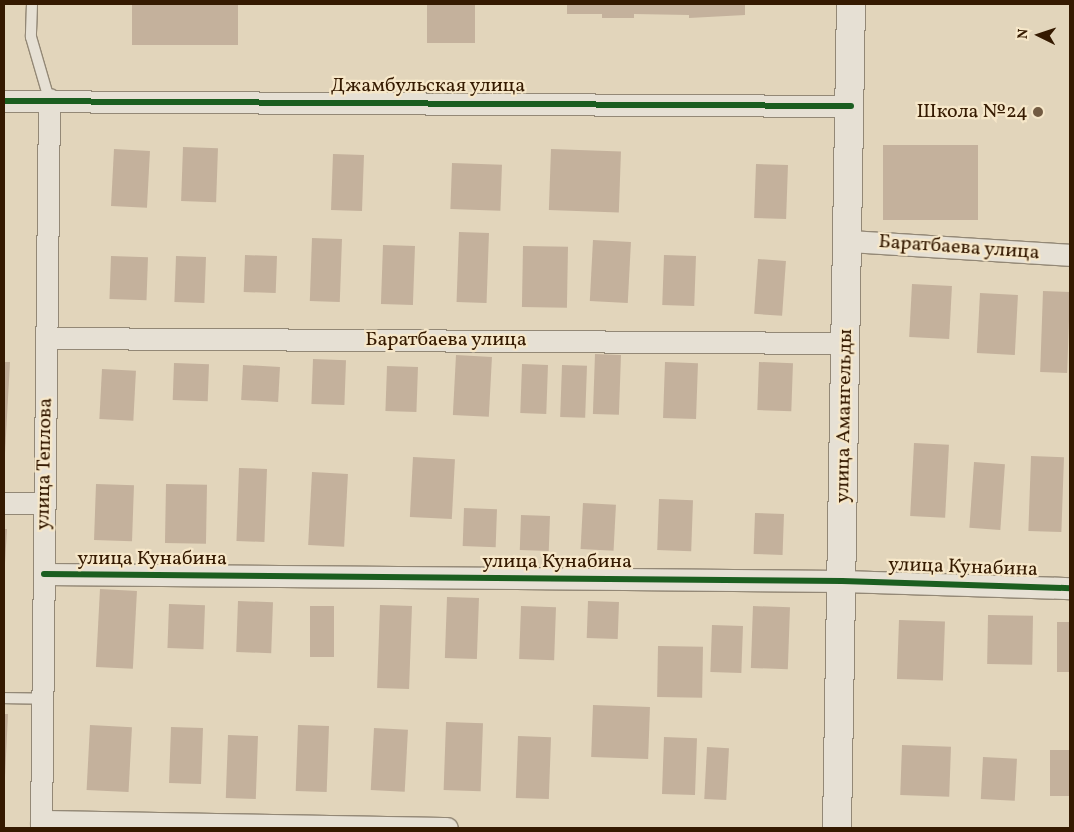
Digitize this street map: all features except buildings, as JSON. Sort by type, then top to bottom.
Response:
[{"type":"street","name":"улица Амангельды","points":[[838,828],[851,106],[851,4]]},
{"type":"street","name":"Джамбульская улица","points":[[4,101],[50,99],[851,106]]},
{"type":"street","name":"улица Теплова","points":[[41,825],[50,99]]},
{"type":"street","name":"Баратбаева улица","points":[[848,241],[1070,255]]},
{"type":"street","name":"Баратбаева улица","points":[[47,338],[846,343]]},
{"type":"street","points":[[4,504],[44,504]]},
{"type":"street","name":"улица Кунабина","points":[[44,574],[842,581],[1070,588]]},
{"type":"street","points":[[41,825],[448,828]]},
{"type":"lane","points":[[32,4],[31,37],[50,99]]},
{"type":"lane","points":[[4,698],[42,699]]},
{"type":"cycle path","points":[[4,101],[851,106]]},
{"type":"cycle path","points":[[44,574],[842,581],[1070,588]]},
{"type":"place","name":"Школа №24","points":[[1038,112]]}]
